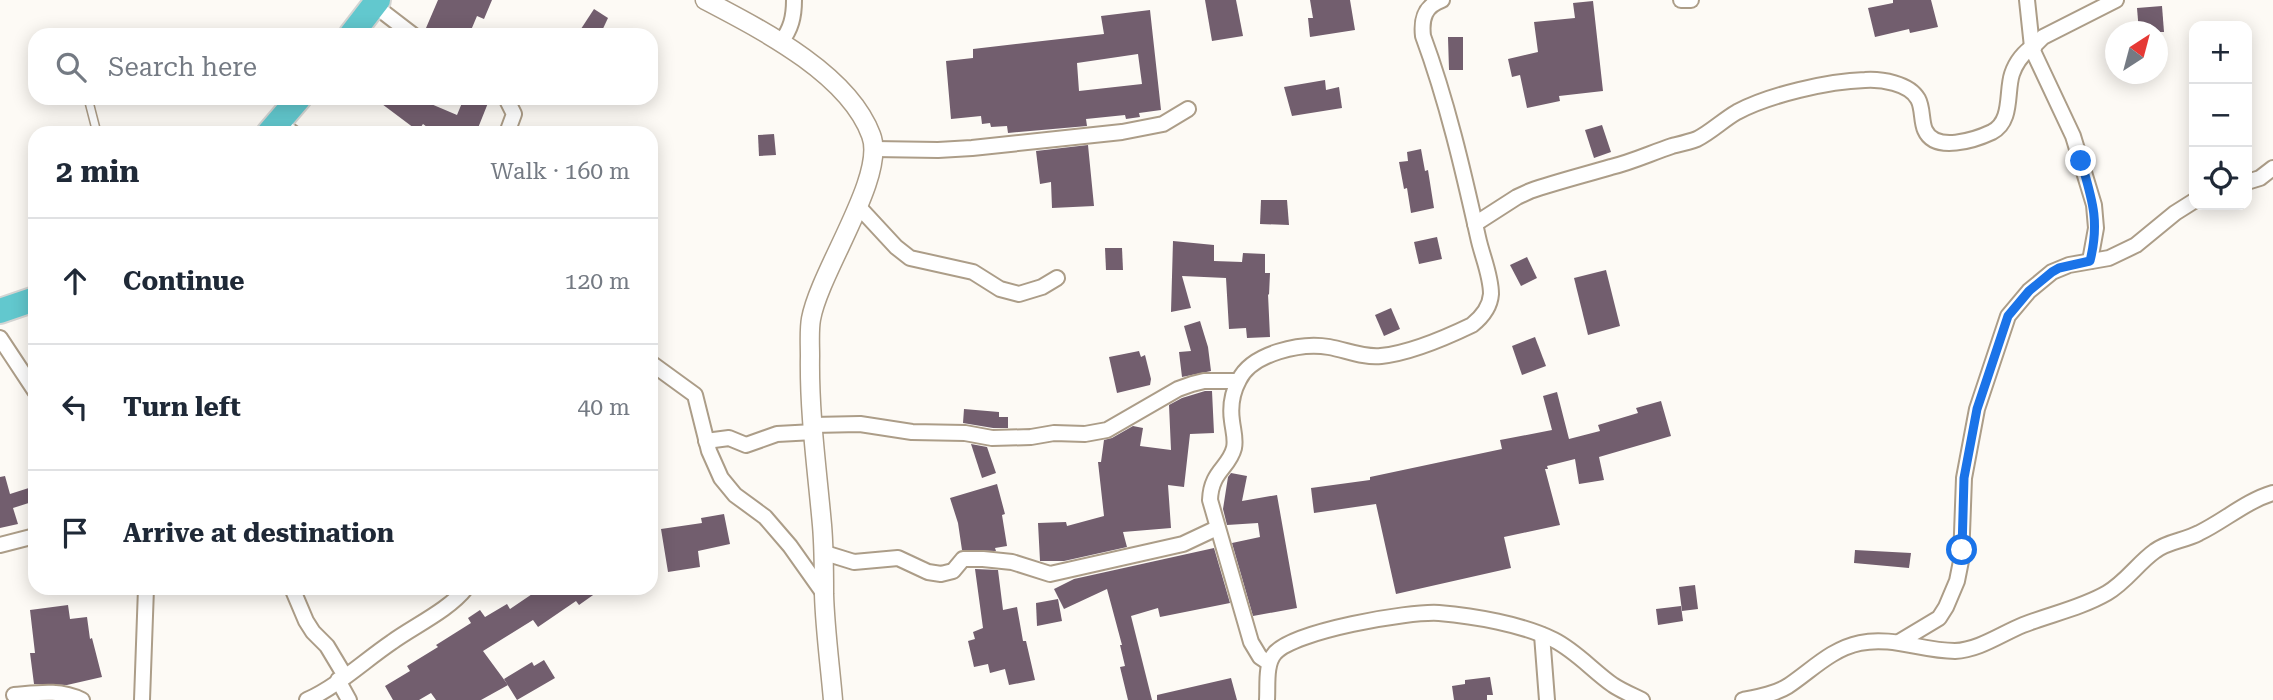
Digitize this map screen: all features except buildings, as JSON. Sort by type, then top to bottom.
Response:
[{"type":"highway","points":[[356,28],[376,3]]},
{"type":"highway","points":[[282,126],[295,105]]},
{"type":"highway","points":[[0,311],[28,301]]},
{"type":"street","points":[[705,0],[781,42],[815,68],[856,107],[872,136],[873,166],[858,206],[831,262],[811,319],[810,379],[825,553],[824,594],[833,700]]},
{"type":"street","points":[[781,42],[794,14],[794,0]]},
{"type":"street","points":[[1269,663],[1260,657],[1251,642],[1210,500],[1215,476],[1233,450],[1232,399],[1238,381],[1253,363],[1283,351],[1312,346],[1327,346],[1376,357],[1394,355],[1472,325],[1486,309],[1491,293],[1448,116],[1421,25],[1424,14],[1433,3],[1443,0]]},
{"type":"street","points":[[1681,0],[1691,0]]},
{"type":"street","points":[[2028,0],[2033,51],[2073,136],[2094,205],[2096,228],[2090,261]]},
{"type":"street","points":[[1475,224],[1530,191],[1698,138],[1751,105],[1818,85],[1867,80],[1906,88],[1918,99],[1926,132],[1931,139],[1949,144],[1993,131],[1999,126],[2007,109],[2012,73],[2021,57],[2059,27],[2116,0]]},
{"type":"street","points":[[376,3],[405,28]]},
{"type":"street","points":[[510,105],[514,114],[510,126]]},
{"type":"street","points":[[874,149],[972,148],[1122,132],[1163,124],[1188,109]]},
{"type":"street","points":[[2252,180],[2273,168]]},
{"type":"street","points":[[1899,642],[1939,618],[1947,607],[1957,582],[1961,561],[1964,478],[1977,409],[2008,316],[2029,291],[2052,272],[2059,268],[2109,258],[2136,245],[2189,204]]},
{"type":"street","points":[[858,206],[896,247],[910,258],[973,272],[1000,289],[1019,294],[1042,287],[1057,278]]},
{"type":"street","points":[[2,347],[28,382]]},
{"type":"street","points":[[658,368],[695,395],[712,460],[727,487],[765,517],[790,546],[824,594]]},
{"type":"street","points":[[706,441],[729,438],[746,445],[777,434],[860,424],[912,432],[965,433],[992,438],[1031,437],[1054,433],[1085,434],[1107,429],[1178,389],[1192,384],[1204,381],[1238,381]]},
{"type":"street","points":[[1743,700],[1763,696],[1788,686],[1806,670],[1837,651],[1867,642],[1899,642],[1932,650],[1956,651],[1975,648],[2026,624],[2059,614],[2108,593],[2158,548],[2198,534],[2253,500],[2273,493]]},
{"type":"street","points":[[825,553],[853,562],[898,558],[928,572],[941,574],[953,571],[963,559],[972,558],[1012,562],[1050,574],[1183,544],[1217,528]]},
{"type":"street","points":[[0,545],[28,538]]},
{"type":"street","points":[[136,700],[142,700],[146,595]]},
{"type":"street","points":[[295,595],[313,632],[327,646],[349,700]]},
{"type":"street","points":[[307,700],[460,595]]},
{"type":"street","points":[[1267,700],[1269,663],[1282,646],[1334,628],[1425,613],[1490,621],[1542,635],[1567,648],[1612,684],[1642,700]]},
{"type":"street","points":[[1542,635],[1547,700]]},
{"type":"street","points":[[14,695],[53,692],[82,700]]},
{"type":"lane","points":[[90,105],[95,126]]},
{"type":"route","points":[[1962,550],[1964,478],[1977,409],[2008,316],[2020,300],[2052,272],[2090,261],[2096,228],[2094,205],[2081,161]]}]
